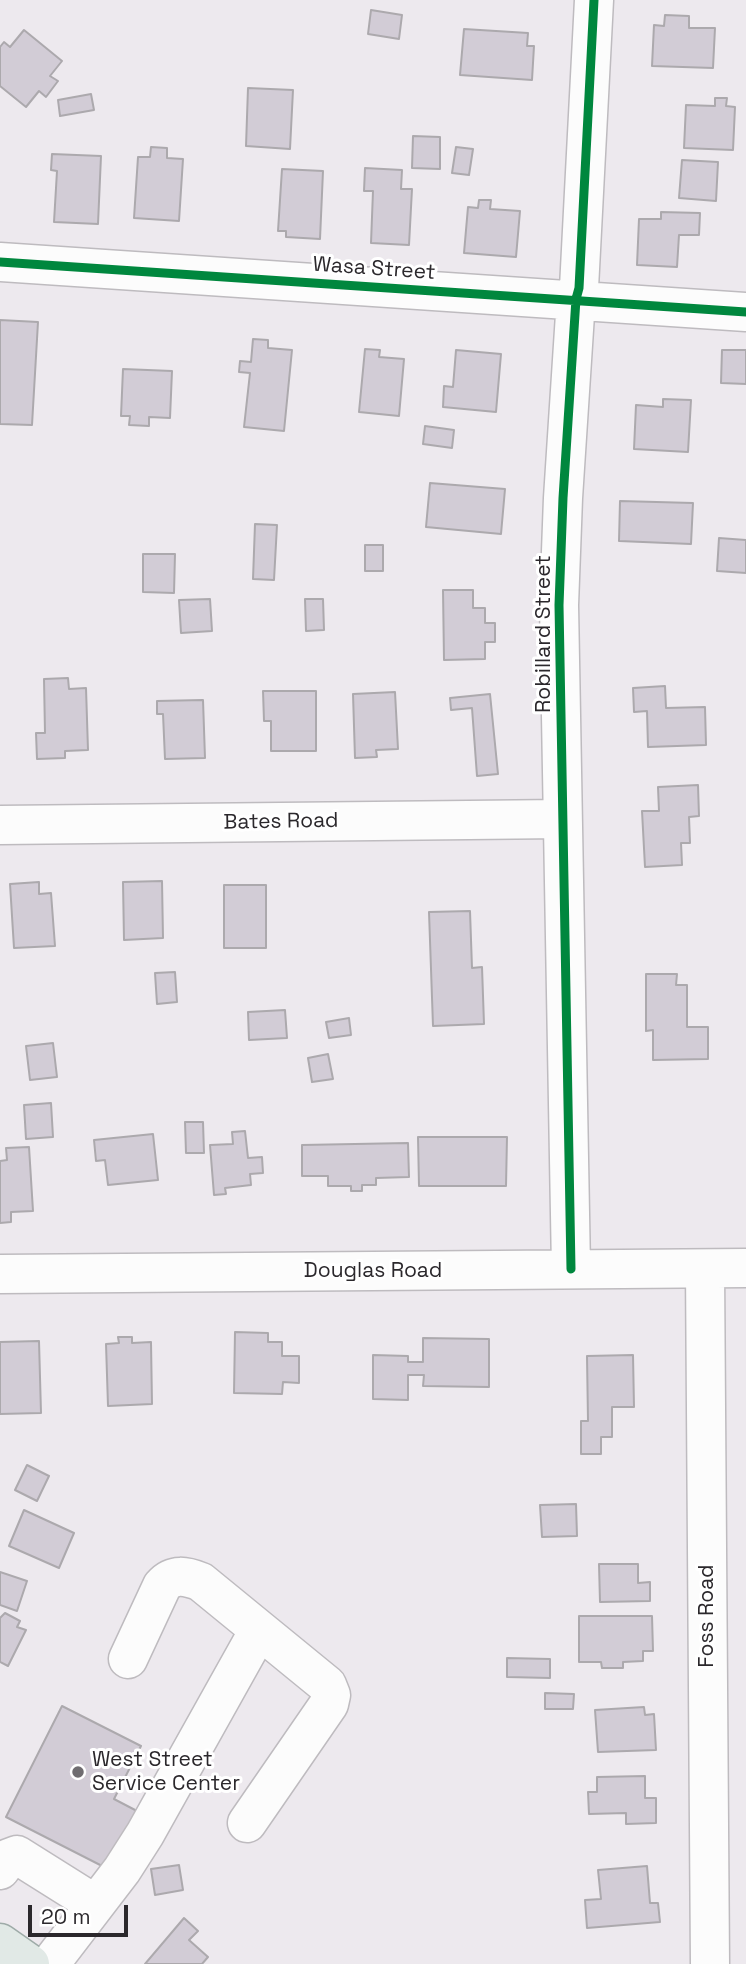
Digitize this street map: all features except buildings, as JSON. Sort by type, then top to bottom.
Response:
[{"type":"main road","points":[[0,1943],[30,1964]]},
{"type":"street","name":"Robillard Street","points":[[571,1269],[559,605],[563,498],[576,299],[579,288],[594,0]]},
{"type":"street","name":"Wasa Street","points":[[0,262],[746,312]]},
{"type":"street","name":"Bates Road","points":[[0,825],[562,819]]},
{"type":"street","name":"Douglas Road","points":[[0,1274],[746,1268]]},
{"type":"street","name":"Foss Road","points":[[705,1269],[710,1964]]},
{"type":"street","points":[[128,1659],[162,1586],[167,1580],[177,1576],[201,1582],[327,1685],[331,1695],[329,1704],[247,1823]]},
{"type":"street","points":[[50,1964],[122,1870],[145,1834],[260,1630]]},
{"type":"street","points":[[0,1870],[9,1858],[17,1855],[95,1904]]},
{"type":"cycle path","points":[[571,1269],[559,605],[563,498],[576,299],[579,288],[594,0]]},
{"type":"cycle path","points":[[0,262],[746,312]]},
{"type":"place","name":"West Street Service Center","points":[[78,1772]]}]
